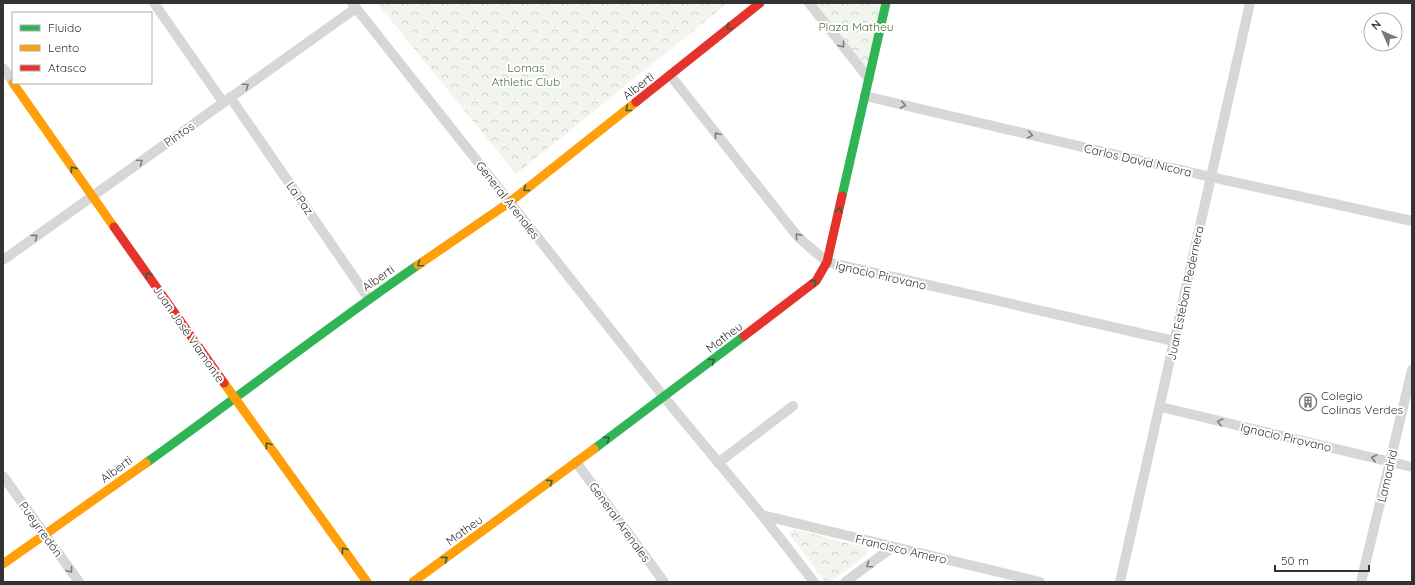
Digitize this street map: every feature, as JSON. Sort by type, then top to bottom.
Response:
[{"type":"street","name":"La Paz","points":[[154,3],[227,100],[369,299]]},
{"type":"street","name":"Alberti","points":[[3,564],[235,399],[369,299],[510,202],[760,3]]},
{"type":"street","points":[[809,3],[869,79]]},
{"type":"street","name":"Matheu","points":[[414,582],[811,286],[820,275],[827,262],[886,3]]},
{"type":"street","name":"Juan Esteban Pedernera","points":[[1120,582],[1161,407],[1174,341],[1250,3]]},
{"type":"street","name":"Pintos","points":[[3,260],[227,100],[354,6]]},
{"type":"street","name":"General Arenales","points":[[354,6],[664,397]]},
{"type":"street","name":"Juan José Viamonte","points":[[3,68],[12,82]]},
{"type":"street","name":"Ignacio Pirovano","points":[[670,75],[798,237],[827,262],[1174,341]]},
{"type":"street","name":"Juan José Viamonte","points":[[14,84],[235,399],[367,582]]},
{"type":"street","name":"Carlos David Nicora","points":[[865,96],[1211,177],[1412,221]]},
{"type":"street","name":"Lamadrid","points":[[1362,582],[1412,370]]},
{"type":"street","points":[[664,397],[762,515],[814,582]]},
{"type":"street","points":[[718,463],[794,406]]},
{"type":"street","name":"Ignacio Pirovano","points":[[1161,407],[1412,467]]},
{"type":"street","name":"General Arenales","points":[[576,462],[664,582]]},
{"type":"street","name":"Pueyrredón","points":[[3,476],[80,582]]},
{"type":"street","name":"Francisco Amero","points":[[762,515],[1040,582]]},
{"type":"street","points":[[845,582],[893,547]]},
{"type":"green space","name":"Lomas Athletic Club","points":[[377,3],[728,3],[516,174]]},
{"type":"green space","name":"Plaza Matheu","points":[[809,3],[886,3],[869,79]]},
{"type":"green space","points":[[794,529],[863,547],[868,550],[867,554],[831,582],[825,582],[789,533]]},
{"type":"traffic: fast","points":[[842,196],[886,3]]},
{"type":"traffic: fast","points":[[146,463],[418,265]]},
{"type":"traffic: fast","points":[[594,449],[744,336]]},
{"type":"traffic: slow","points":[[14,84],[114,227]]},
{"type":"traffic: slow","points":[[418,265],[510,202],[636,102]]},
{"type":"traffic: slow","points":[[224,383],[367,582]]},
{"type":"traffic: slow","points":[[413,582],[594,449]]},
{"type":"traffic: slow","points":[[3,564],[146,463]]},
{"type":"traffic: jam","points":[[636,102],[760,3]]},
{"type":"traffic: jam","points":[[744,336],[816,281],[827,262],[842,196]]},
{"type":"traffic: jam","points":[[114,227],[224,383]]},
{"type":"place","name":"Colegio Colinas Verdes","points":[[1308,402]]}]
